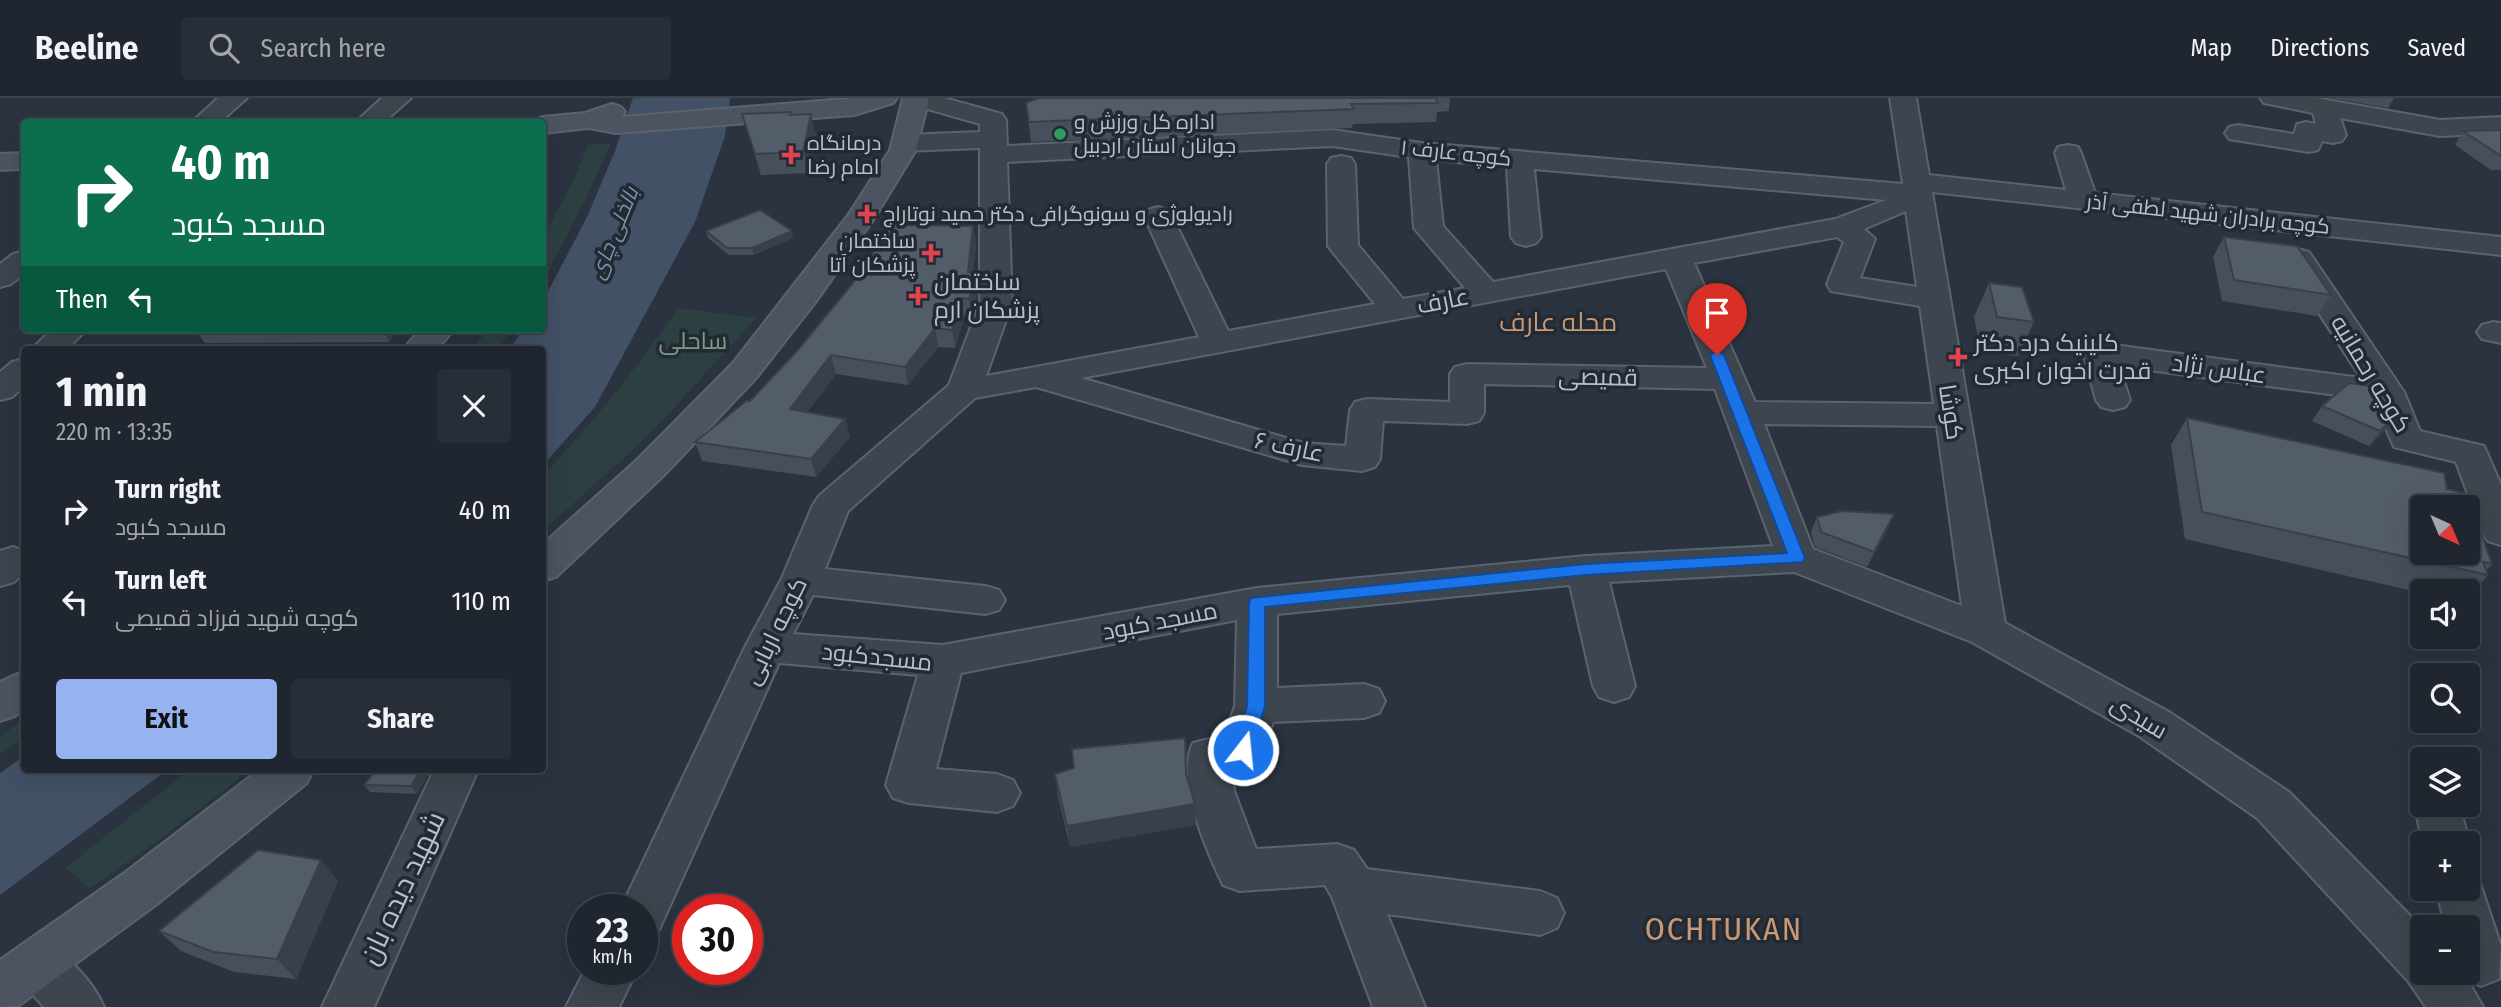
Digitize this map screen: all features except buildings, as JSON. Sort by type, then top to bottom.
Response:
[{"type":"main road","points":[[548,133],[563,98]]},
{"type":"main road","points":[[548,133],[625,108],[789,105],[854,107],[884,98]]},
{"type":"main road","points":[[546,563],[651,467],[745,370],[806,293],[861,217],[905,143],[917,98],[900,98]]},
{"type":"main road","points":[[0,162],[21,161]]},
{"type":"main road","points":[[423,346],[434,333]]},
{"type":"main road","points":[[0,704],[21,689]]},
{"type":"main road","points":[[19,977],[140,889],[287,773]]},
{"type":"street","points":[[209,119],[234,98]]},
{"type":"street","points":[[373,119],[398,98]]},
{"type":"street","points":[[917,98],[993,120],[996,303],[964,390]]},
{"type":"street","name":"کوشا","points":[[1903,98],[1932,299],[1986,631]]},
{"type":"street","points":[[2273,98],[2440,128],[2501,125]]},
{"type":"street","points":[[2238,133],[2309,144],[2306,130],[2333,135],[2325,107]]},
{"type":"street","name":"کوچه عارف ۱","points":[[905,143],[994,148],[1332,138],[1422,151],[1917,188]]},
{"type":"street","points":[[1422,151],[1429,228],[1486,293]]},
{"type":"street","points":[[2068,153],[2082,200]]},
{"type":"street","points":[[1520,159],[1526,237]]},
{"type":"street","points":[[1341,164],[1343,246],[1396,310]]},
{"type":"street","name":"کوچه برادران شهید لطفی آذر","points":[[1917,188],[2082,200],[2501,246]]},
{"type":"street","name":"عارف","points":[[964,390],[1842,227],[1888,210],[1917,188]]},
{"type":"street","points":[[1158,216],[1218,343]]},
{"type":"street","name":"کوچه رحمانیه","points":[[2273,221],[2386,393],[2406,439],[2472,454],[2501,532]]},
{"type":"street","points":[[1842,227],[1860,239],[1842,284],[1932,299]]},
{"type":"street","points":[[1676,257],[1742,413],[1797,558]]},
{"type":"street","points":[[52,346],[66,333]]},
{"type":"street","name":"عباس نژاد","points":[[2113,400],[2099,353],[2386,393]]},
{"type":"street","points":[[0,391],[21,372]]},
{"type":"street","name":"قمیصی","points":[[1468,374],[1728,379]]},
{"type":"street","name":"عارف ۶","points":[[1037,376],[1302,454],[1362,459],[1367,410],[1467,413],[1468,374]]},
{"type":"street","name":"کوچه اربابی","points":[[652,894],[766,647],[801,580],[832,505],[964,390]]},
{"type":"street","points":[[0,391],[21,393]]},
{"type":"street","points":[[1742,413],[1952,415]]},
{"type":"street","name":"مسجد کبود","points":[[943,662],[1257,602],[1586,570],[1797,558]]},
{"type":"street","name":"سیدی","points":[[1797,558],[1986,631],[2154,724],[2273,805],[2410,946]]},
{"type":"street","points":[[1586,570],[1614,687]]},
{"type":"street","points":[[801,580],[985,600]]},
{"type":"street","points":[[1257,602],[1256,706],[1243,750],[1209,756],[1211,791],[1240,870],[1337,863],[1353,888],[1399,1007]]},
{"type":"street","name":"مسجدکبود","points":[[766,647],[943,662],[909,785],[997,793]]},
{"type":"street","points":[[1256,706],[1364,701]]},
{"type":"street","name":"شهید دیده بان","points":[[348,1007],[455,773]]},
{"type":"street","points":[[1353,888],[1540,913]]},
{"type":"street","points":[[2464,901],[2483,963]]},
{"type":"street","points":[[19,977],[74,1006]]},
{"type":"street","points":[[592,1007],[604,985]]},
{"type":"street","name":"سیدی","points":[[2441,985],[2457,1007]]},
{"type":"green space","points":[[611,143],[546,276],[546,232],[576,175],[588,145]]},
{"type":"green space","name":"ساحلی","points":[[678,308],[756,318],[650,434],[546,528],[546,472],[647,352]]},
{"type":"green space","points":[[485,333],[509,333],[500,346],[475,346]]},
{"type":"green space","points":[[21,720],[21,740],[0,754],[0,737]]},
{"type":"green space","points":[[185,773],[246,773],[159,840],[90,888],[65,868]]},
{"type":"water","name":"بالخلی چای","points":[[633,98],[730,98],[725,136],[695,222],[595,407],[546,462],[546,346],[512,346],[520,333],[546,333],[546,295],[587,217],[615,151]]},
{"type":"water","points":[[21,758],[21,773],[163,773],[0,895],[0,773]]},
{"type":"place","name":"اداره کل ورزش و جوانان استان اردبیل","points":[[1060,134]]},
{"type":"place","name":"درمانگاه امام رضا","points":[[791,155]]},
{"type":"place","name":"رادیولوژی و سونوگرافی دکتر حمید نوتاراج","points":[[867,214]]},
{"type":"place","name":"ساختمان پزشکان آتا","points":[[931,253]]},
{"type":"place","name":"ساختمان پزشکان ارم","points":[[918,296]]},
{"type":"place","name":"کلینیک درد دکتر قدرت اخوان اکبری","points":[[1958,357]]},
{"type":"district","name":"محله عارف","points":[[1558,322]]},
{"type":"district","name":"OCHTUKAN","points":[[1724,929]]},
{"type":"route","points":[[1243,750],[1256,706],[1257,602],[1586,570],[1797,558],[1717,355]]}]
